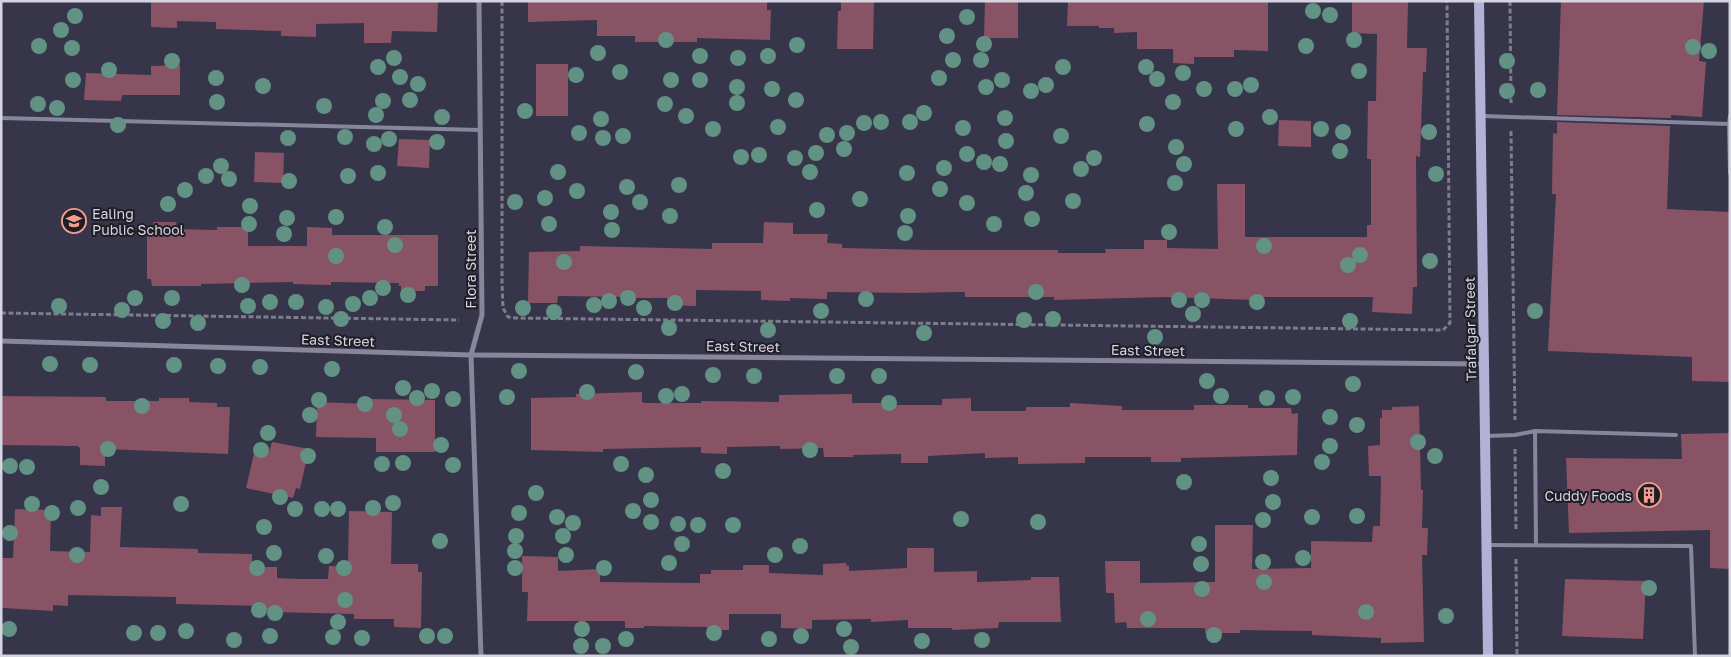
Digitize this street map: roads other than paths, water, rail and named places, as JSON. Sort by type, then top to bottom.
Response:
[{"type":"main road","name":"Trafalgar Street","points":[[1479,1],[1488,656]]},
{"type":"street","name":"Flora Street","points":[[479,1],[482,315],[471,355],[480,656]]},
{"type":"street","name":"East Street","points":[[1,341],[471,355],[1484,364]]},
{"type":"lane","points":[[1480,116],[1730,124]]},
{"type":"lane","points":[[1730,116],[1730,173]]},
{"type":"lane","points":[[1,118],[480,130]]},
{"type":"lane","points":[[1535,432],[1536,545]]},
{"type":"lane","points":[[1484,436],[1535,432],[1676,436]]},
{"type":"lane","points":[[1486,544],[1691,546],[1695,656]]},
{"type":"place","name":"Ealing Public School","points":[[74,221]]},
{"type":"place","name":"Cuddy Foods","points":[[1649,495]]}]
